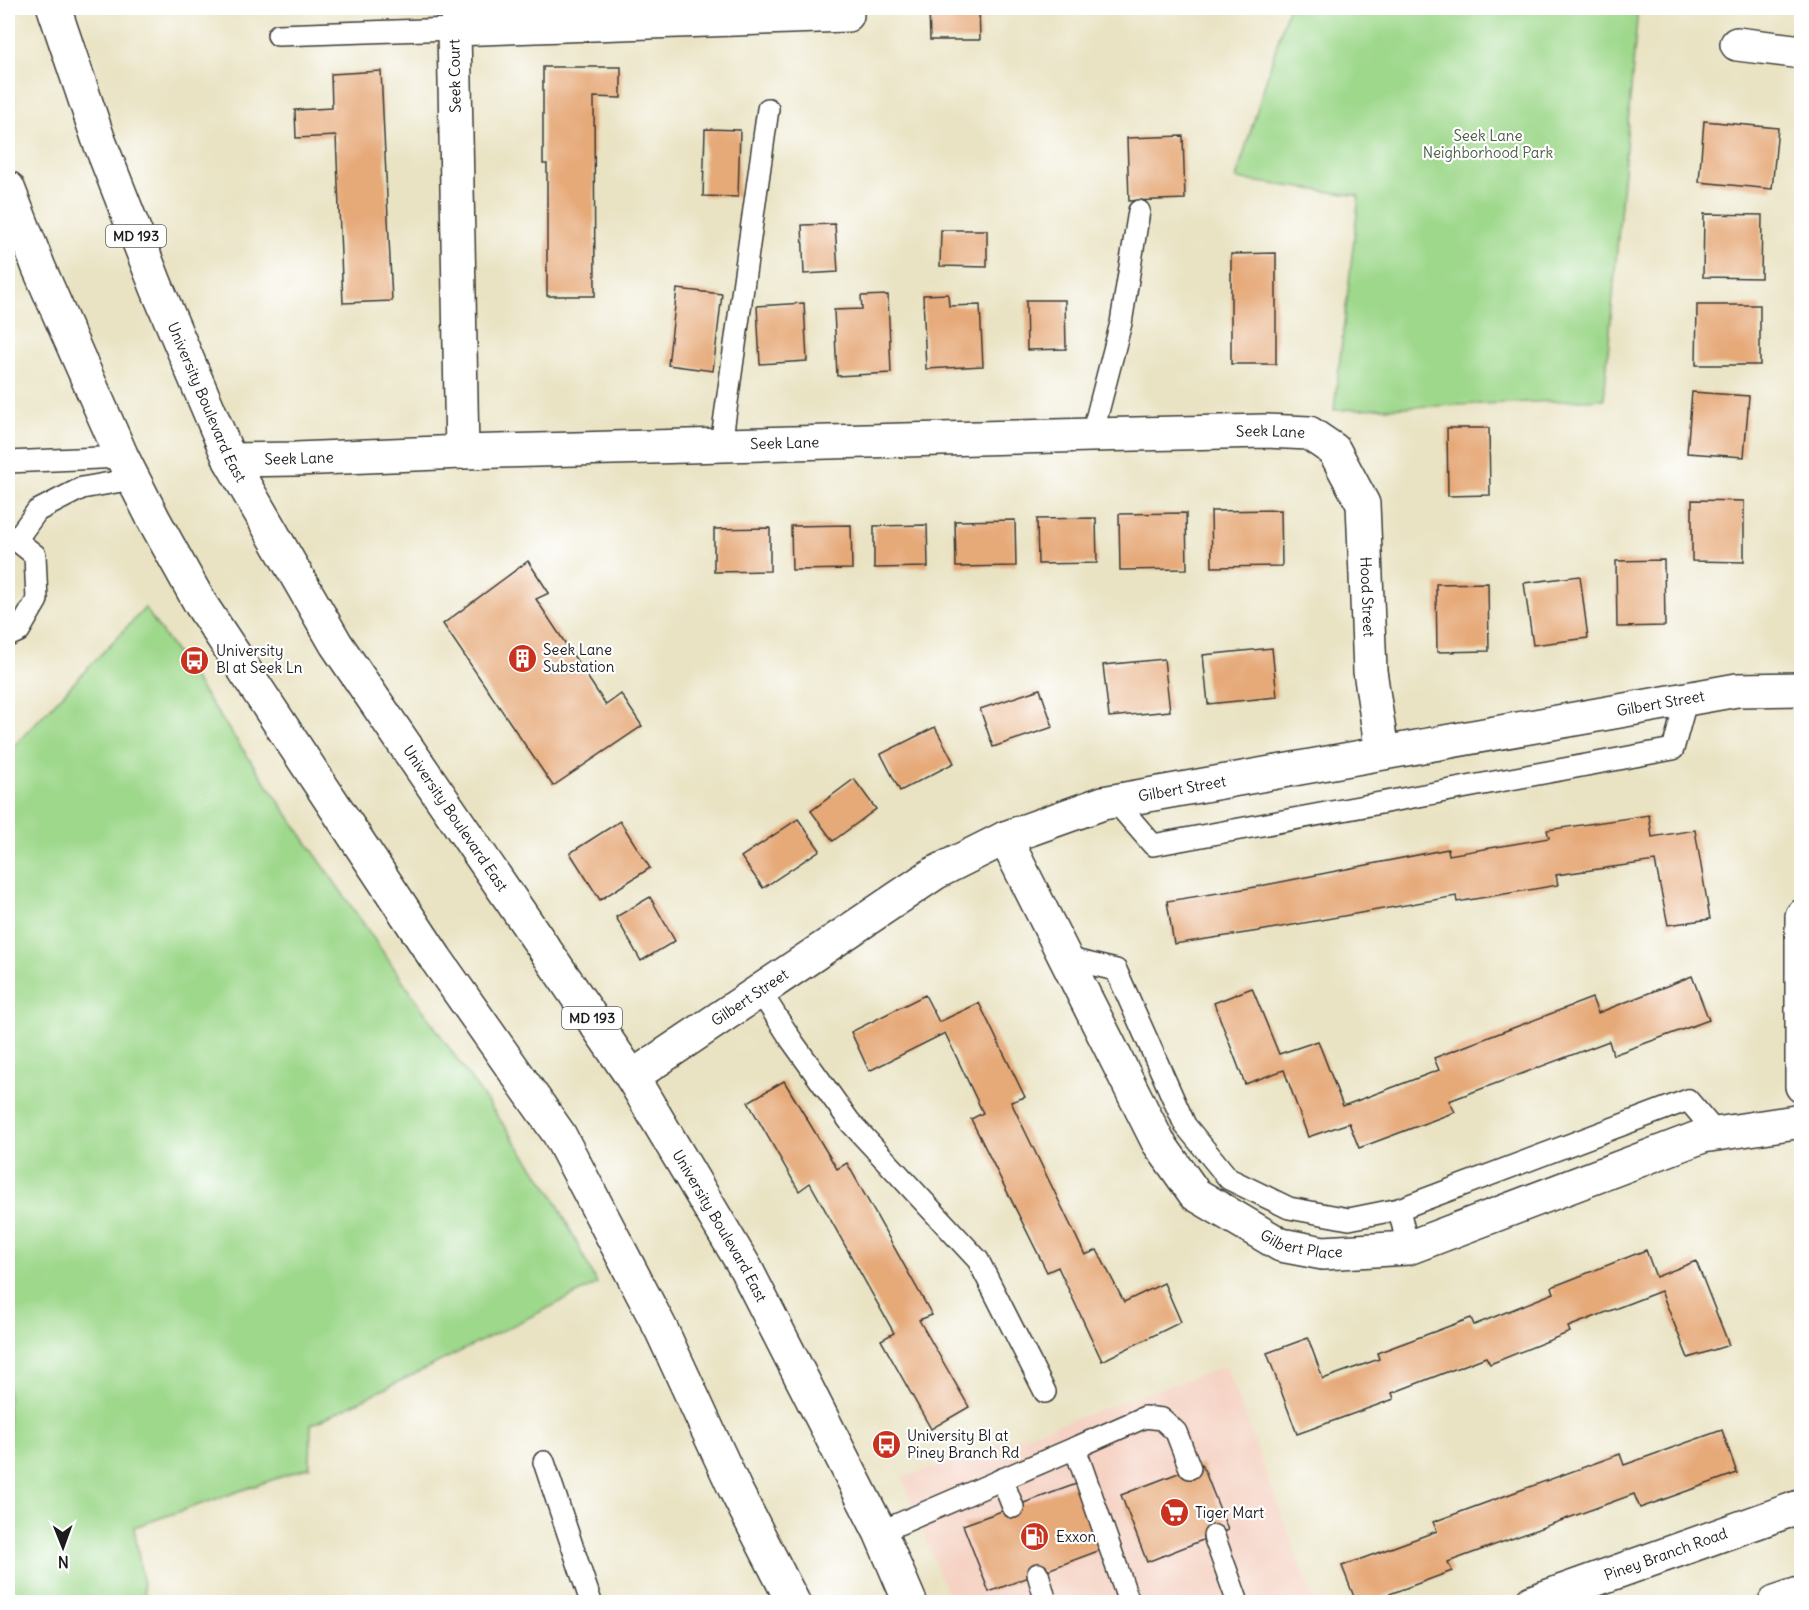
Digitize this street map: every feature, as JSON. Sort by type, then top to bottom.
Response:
[{"type":"street","name":"University Boulevard East","points":[[54,8],[98,138],[157,288],[230,460],[336,644],[632,1077],[746,1269],[880,1532],[910,1602]]},
{"type":"street","name":"Seek Court","points":[[462,452],[454,29],[847,15],[847,8]]},
{"type":"street","points":[[1737,44],[1802,52]]},
{"type":"street","points":[[8,188],[43,278],[127,468],[154,520],[206,613],[436,959],[559,1134],[662,1331],[735,1489],[793,1602]]},
{"type":"street","name":"Seek Lane","points":[[230,460],[1266,431],[1309,433],[1334,450]]},
{"type":"street","name":"Hood Street","points":[[1334,450],[1363,504],[1370,671],[1382,752]]},
{"type":"street","name":"Gilbert Street","points":[[632,1077],[935,873],[1005,838],[1103,803],[1687,698],[1737,690],[1802,688]]},
{"type":"street","name":"Gilbert Place","points":[[1005,838],[1065,958],[1172,1134],[1195,1194],[1281,1245],[1323,1253],[1408,1248],[1703,1136],[1802,1121]]},
{"type":"street","points":[[1802,916],[1802,1086]]},
{"type":"street","name":"Piney Branch Road","points":[[1532,1602],[1802,1506]]},
{"type":"street","points":[[1775,1602],[1802,1593]]},
{"type":"lane","points":[[278,35],[454,29]]},
{"type":"lane","points":[[721,445],[768,109]]},
{"type":"lane","points":[[1092,435],[1121,322],[1139,211]]},
{"type":"lane","points":[[8,462],[127,468]]},
{"type":"lane","points":[[8,636],[19,631],[38,600],[35,555],[12,540],[37,511],[127,468]]},
{"type":"lane","points":[[1114,801],[1153,845],[1673,749],[1687,698]]},
{"type":"lane","points":[[760,992],[850,1122],[978,1260],[1045,1392]]},
{"type":"lane","points":[[1172,1134],[1228,1179],[1289,1208],[1349,1218],[1399,1209],[1688,1100],[1717,1134]]},
{"type":"lane","points":[[1399,1209],[1408,1248]]},
{"type":"lane","points":[[880,1532],[1145,1417],[1162,1419],[1176,1432],[1190,1468]]},
{"type":"lane","points":[[1075,1448],[1129,1602]]},
{"type":"lane","points":[[544,1462],[591,1602]]},
{"type":"lane","points":[[1002,1479],[1013,1507]]},
{"type":"lane","points":[[1214,1536],[1237,1600]]},
{"type":"lane","points":[[1038,1574],[1046,1602]]},
{"type":"shaded area","points":[[1226,1366],[1314,1602],[950,1602],[902,1478]]},
{"type":"green space","name":"Seek Lane Neighborhood Park","points":[[1288,8],[1638,8],[1604,399],[1334,410],[1359,196],[1236,179]]},
{"type":"green space","points":[[145,608],[552,1193],[597,1284],[311,1425],[310,1467],[134,1527],[146,1602],[8,1602],[8,752]]},
{"type":"building","points":[[929,8],[979,8],[980,40],[930,40]]},
{"type":"building","points":[[543,67],[621,67],[621,98],[594,97],[595,296],[547,296],[547,164],[543,164]]},
{"type":"building","points":[[381,71],[392,301],[343,303],[336,136],[296,138],[295,110],[332,108],[331,74]]},
{"type":"building","points":[[1704,121],[1778,128],[1772,189],[1699,182]]},
{"type":"building","points":[[705,129],[740,130],[738,197],[703,196]]},
{"type":"building","points":[[1183,136],[1185,199],[1129,201],[1127,138]]},
{"type":"building","points":[[1704,214],[1762,215],[1761,278],[1703,277]]},
{"type":"building","points":[[835,224],[838,272],[804,274],[802,225]]},
{"type":"building","points":[[941,230],[987,230],[987,267],[940,266]]},
{"type":"building","points":[[1276,253],[1276,364],[1231,364],[1231,254]]},
{"type":"building","points":[[677,289],[722,294],[713,371],[668,365]]},
{"type":"building","points":[[948,294],[949,306],[980,305],[983,366],[926,369],[923,295]]},
{"type":"building","points":[[888,295],[891,373],[837,376],[834,310],[862,309],[861,296]]},
{"type":"building","points":[[1026,300],[1065,300],[1066,349],[1027,350]]},
{"type":"building","points":[[804,303],[807,361],[760,364],[757,306]]},
{"type":"building","points":[[1697,305],[1760,305],[1760,365],[1696,365]]},
{"type":"building","points":[[1692,392],[1749,396],[1744,457],[1687,453]]},
{"type":"building","points":[[1447,428],[1489,428],[1490,495],[1448,496]]},
{"type":"building","points":[[1692,500],[1744,501],[1744,562],[1692,561]]},
{"type":"building","points":[[1281,510],[1282,566],[1212,567],[1211,511]]},
{"type":"building","points":[[1186,513],[1187,569],[1120,570],[1119,514]]},
{"type":"building","points":[[1096,518],[1097,563],[1038,564],[1037,519]]},
{"type":"building","points":[[1015,520],[1016,566],[956,567],[955,521]]},
{"type":"building","points":[[851,525],[852,569],[792,570],[791,526]]},
{"type":"building","points":[[927,525],[928,567],[874,568],[874,526]]},
{"type":"building","points":[[770,528],[770,571],[714,572],[714,529]]},
{"type":"building","points":[[1664,560],[1665,626],[1617,627],[1616,561]]},
{"type":"building","name":"Seek Lane Substation","points":[[528,561],[549,593],[536,599],[606,705],[621,694],[642,726],[553,786],[443,624]]},
{"type":"building","points":[[1580,576],[1588,638],[1533,645],[1524,583]]},
{"type":"building","points":[[1488,583],[1489,651],[1437,652],[1436,584]]},
{"type":"building","points":[[1272,648],[1277,697],[1208,704],[1203,655]]},
{"type":"building","points":[[1164,659],[1170,711],[1109,717],[1103,665]]},
{"type":"building","points":[[1040,689],[1053,727],[993,747],[980,709]]},
{"type":"building","points":[[935,727],[954,763],[900,791],[881,754]]},
{"type":"building","points":[[854,779],[876,809],[833,841],[811,811]]},
{"type":"building","points":[[1649,815],[1652,837],[1695,830],[1710,919],[1668,925],[1655,861],[1556,875],[1558,885],[1457,902],[1456,896],[1174,944],[1167,901],[1250,888],[1448,849],[1449,855],[1549,838],[1547,830]]},
{"type":"building","points":[[798,819],[820,850],[763,888],[741,857]]},
{"type":"building","points":[[620,821],[650,868],[600,900],[570,853]]},
{"type":"building","points":[[650,897],[675,941],[641,961],[616,917]]},
{"type":"building","points":[[1692,976],[1709,1020],[1613,1055],[1609,1041],[1449,1101],[1455,1112],[1359,1148],[1349,1123],[1308,1137],[1284,1070],[1245,1084],[1214,1003],[1252,988],[1279,1054],[1318,1041],[1343,1106],[1439,1070],[1434,1058],[1592,998],[1598,1013]]},
{"type":"building","points":[[925,995],[939,1022],[979,1003],[1025,1097],[1011,1102],[1085,1255],[1097,1250],[1124,1302],[1164,1283],[1181,1322],[1102,1361],[1058,1267],[1047,1272],[971,1119],[983,1113],[945,1033],[869,1071],[851,1032]]},
{"type":"building","points":[[784,1081],[837,1169],[847,1163],[932,1315],[919,1320],[969,1407],[931,1429],[881,1340],[894,1333],[810,1183],[799,1191],[748,1102]]},
{"type":"building","points":[[1646,1250],[1656,1277],[1696,1261],[1729,1345],[1688,1358],[1661,1291],[1568,1327],[1570,1332],[1490,1364],[1486,1357],[1392,1393],[1394,1399],[1297,1434],[1267,1353],[1308,1338],[1323,1379],[1379,1359],[1377,1353],[1471,1318],[1474,1325],[1554,1293],[1552,1287]]},
{"type":"building","points":[[1722,1430],[1737,1473],[1640,1508],[1634,1494],[1448,1562],[1452,1571],[1368,1602],[1356,1602],[1342,1566],[1437,1531],[1433,1522],[1620,1454],[1624,1465]]},
{"type":"building","name":"Tiger Mart","points":[[1202,1464],[1228,1530],[1147,1562],[1121,1495]]},
{"type":"building","name":"Exxon","points":[[1082,1482],[1106,1548],[989,1592],[963,1525]]},
{"type":"place","name":"Seek Lane Substation","points":[[522,659]]},
{"type":"place","name":"University Bl at Seek Ln","points":[[195,660]]},
{"type":"place","name":"University Bl at Piney Branch Rd","points":[[886,1445]]},
{"type":"place","name":"Tiger Mart","points":[[1174,1513]]},
{"type":"place","name":"Exxon","points":[[1035,1537]]}]
